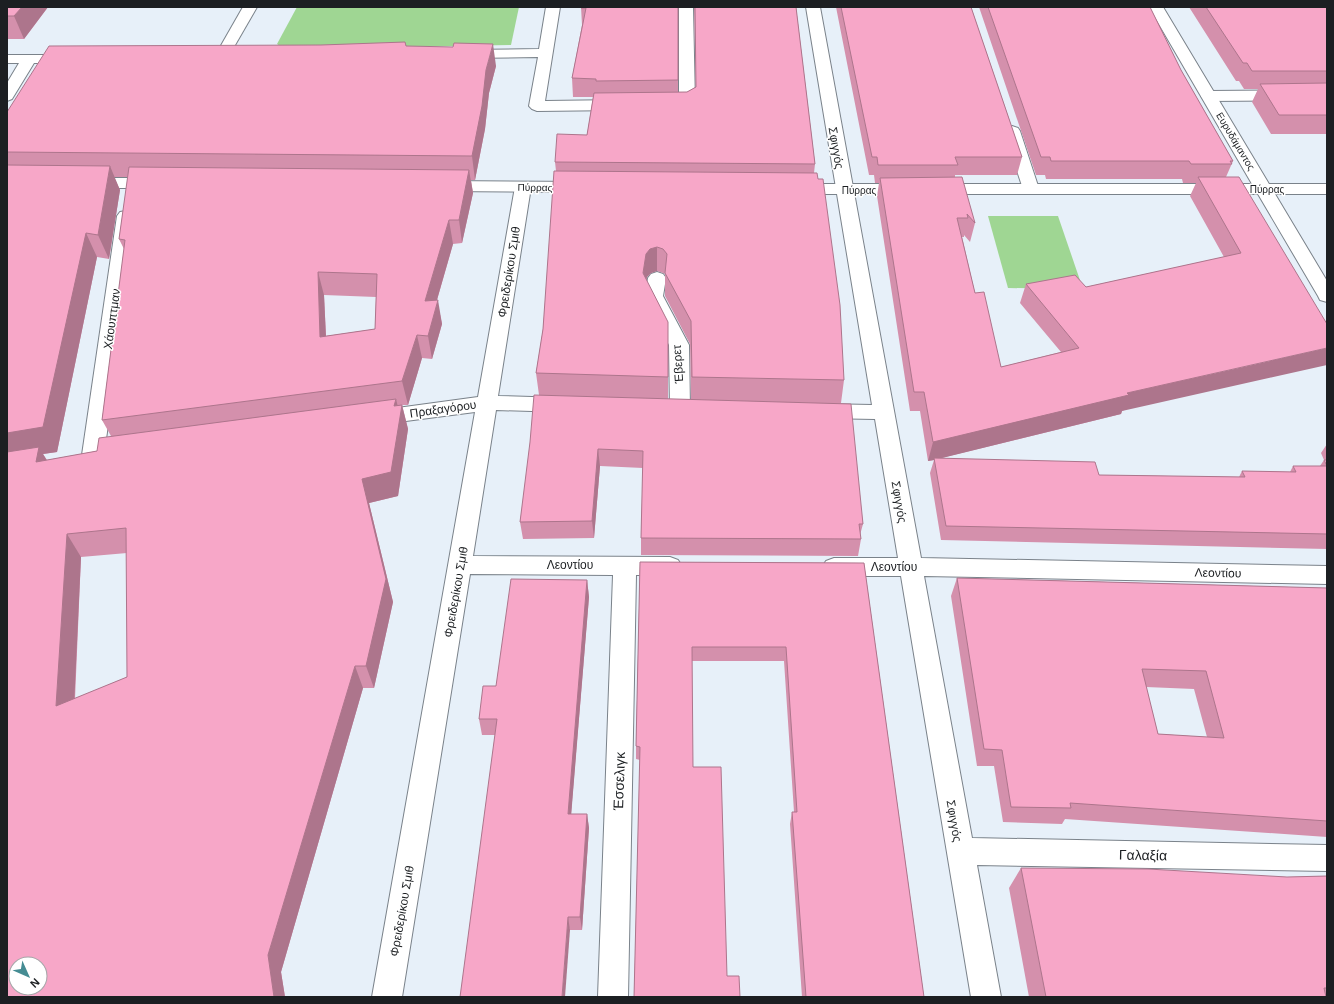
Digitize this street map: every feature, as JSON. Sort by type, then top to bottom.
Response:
[{"type":"street","points":[[238,56],[216,57],[250,7]]},
{"type":"street","points":[[553,7],[537,106],[632,105]]},
{"type":"street","points":[[656,104],[687,104],[686,7]]},
{"type":"street","name":"Σφιγγός","points":[[813,7],[986,997]]},
{"type":"street","name":"Ευρυδάμαντος","points":[[1156,7],[1327,296]]},
{"type":"street","points":[[451,54],[546,53]]},
{"type":"street","points":[[7,60],[84,58]]},
{"type":"street","points":[[7,96],[29,59]]},
{"type":"street","points":[[1209,96],[1327,95]]},
{"type":"street","points":[[1007,116],[1031,189]]},
{"type":"street","points":[[69,182],[177,184]]},
{"type":"street","name":"Χάουπτμαν","points":[[93,455],[130,183]]},
{"type":"street","name":"Πύρρας","points":[[429,186],[602,188]]},
{"type":"street","name":"Φρειδερίκου Σμιθ","points":[[387,997],[524,187]]},
{"type":"street","name":"Πύρρας","points":[[777,189],[1327,189]]},
{"type":"street","name":"Έβερετ","points":[[657,278],[654,296],[678,344],[680,409]]},
{"type":"street","name":"Πραξαγόρου","points":[[354,421],[488,403],[580,406]]},
{"type":"street","points":[[805,411],[883,412]]},
{"type":"street","name":"Λεοντίου","points":[[461,565],[688,566]]},
{"type":"street","name":"Έσσελιγκ","points":[[613,997],[625,565]]},
{"type":"street","name":"Λεοντίου","points":[[815,566],[1327,575]]},
{"type":"street","name":"Γαλαξία","points":[[960,852],[1327,858]]},
{"type":"green space","points":[[297,7],[519,7],[511,45],[284,49],[277,44]]},
{"type":"green space","points":[[988,216],[1058,216],[1083,289],[1008,288]]},
{"type":"building","points":[[7,7],[22,7],[14,16],[7,16]]},
{"type":"building","points":[[581,7],[678,7],[678,80],[596,81],[596,79],[572,78],[586,8]]},
{"type":"building","points":[[695,7],[796,7],[815,164],[555,162],[557,134],[587,135],[594,93],[687,92],[696,87]]},
{"type":"building","points":[[841,7],[971,7],[1022,157],[955,157],[958,165],[878,165],[877,157],[872,157]]},
{"type":"building","points":[[988,7],[1150,7],[1181,70],[1233,161],[1230,161],[1232,164],[1191,164],[1189,161],[1051,161],[1050,157],[1041,157]]},
{"type":"building","points":[[1206,7],[1327,7],[1327,71],[1252,71],[1247,63],[1243,63]]},
{"type":"building","points":[[405,42],[406,46],[453,47],[454,43],[493,44],[486,70],[482,106],[472,156],[7,152],[7,112],[49,46],[321,45]]},
{"type":"building","points":[[1327,83],[1327,115],[1279,115],[1260,84]]},
{"type":"building","points":[[7,165],[110,166],[98,235],[86,233],[43,427],[7,433]]},
{"type":"building","points":[[129,167],[469,170],[459,220],[449,220],[425,301],[438,300],[428,336],[417,335],[402,381],[102,420],[125,240],[119,239]],"holes":[[[318,272],[377,274],[375,329],[320,337]]]},
{"type":"building","points":[[554,171],[817,173],[818,179],[823,179],[840,305],[844,380],[692,377],[691,321],[665,273],[667,254],[663,249],[657,247],[650,249],[646,254],[643,273],[668,322],[668,377],[536,373],[543,329]]},
{"type":"building","points":[[962,177],[975,223],[967,214],[968,218],[957,218],[975,293],[984,292],[1001,367],[1079,348],[1026,284],[1075,275],[1086,287],[1241,253],[1198,177],[1239,177],[1327,324],[1327,348],[1127,393],[1129,395],[933,442],[924,392],[914,392],[880,178]]},
{"type":"building","points":[[534,395],[851,404],[863,524],[859,524],[861,539],[641,538],[643,451],[598,449],[592,521],[520,522]]},
{"type":"building","points":[[396,399],[394,406],[402,405],[391,472],[362,479],[386,579],[366,666],[355,666],[268,955],[274,997],[7,997],[7,452],[39,447],[36,462],[97,451],[99,438]],"holes":[[[126,528],[127,677],[56,706],[67,534]]]},
{"type":"building","points":[[934,458],[1095,462],[1099,475],[1245,477],[1242,471],[1296,472],[1293,466],[1327,466],[1327,534],[946,526]]},
{"type":"building","points":[[640,562],[864,563],[924,997],[806,997],[792,812],[797,812],[786,647],[692,647],[693,767],[721,767],[727,976],[739,976],[740,997],[634,997],[640,747],[636,746]]},
{"type":"building","points":[[957,578],[1327,588],[1327,821],[1070,803],[1071,808],[1011,807],[1002,750],[984,749]],"holes":[[[1142,669],[1206,671],[1224,738],[1158,734]]]},
{"type":"building","points":[[511,579],[587,580],[568,814],[587,814],[580,917],[568,917],[562,997],[460,997],[497,719],[479,719],[483,686],[496,686]]},
{"type":"building","points":[[1021,868],[1148,869],[1287,877],[1327,876],[1327,988],[1324,988],[1326,997],[1046,997]]}]
